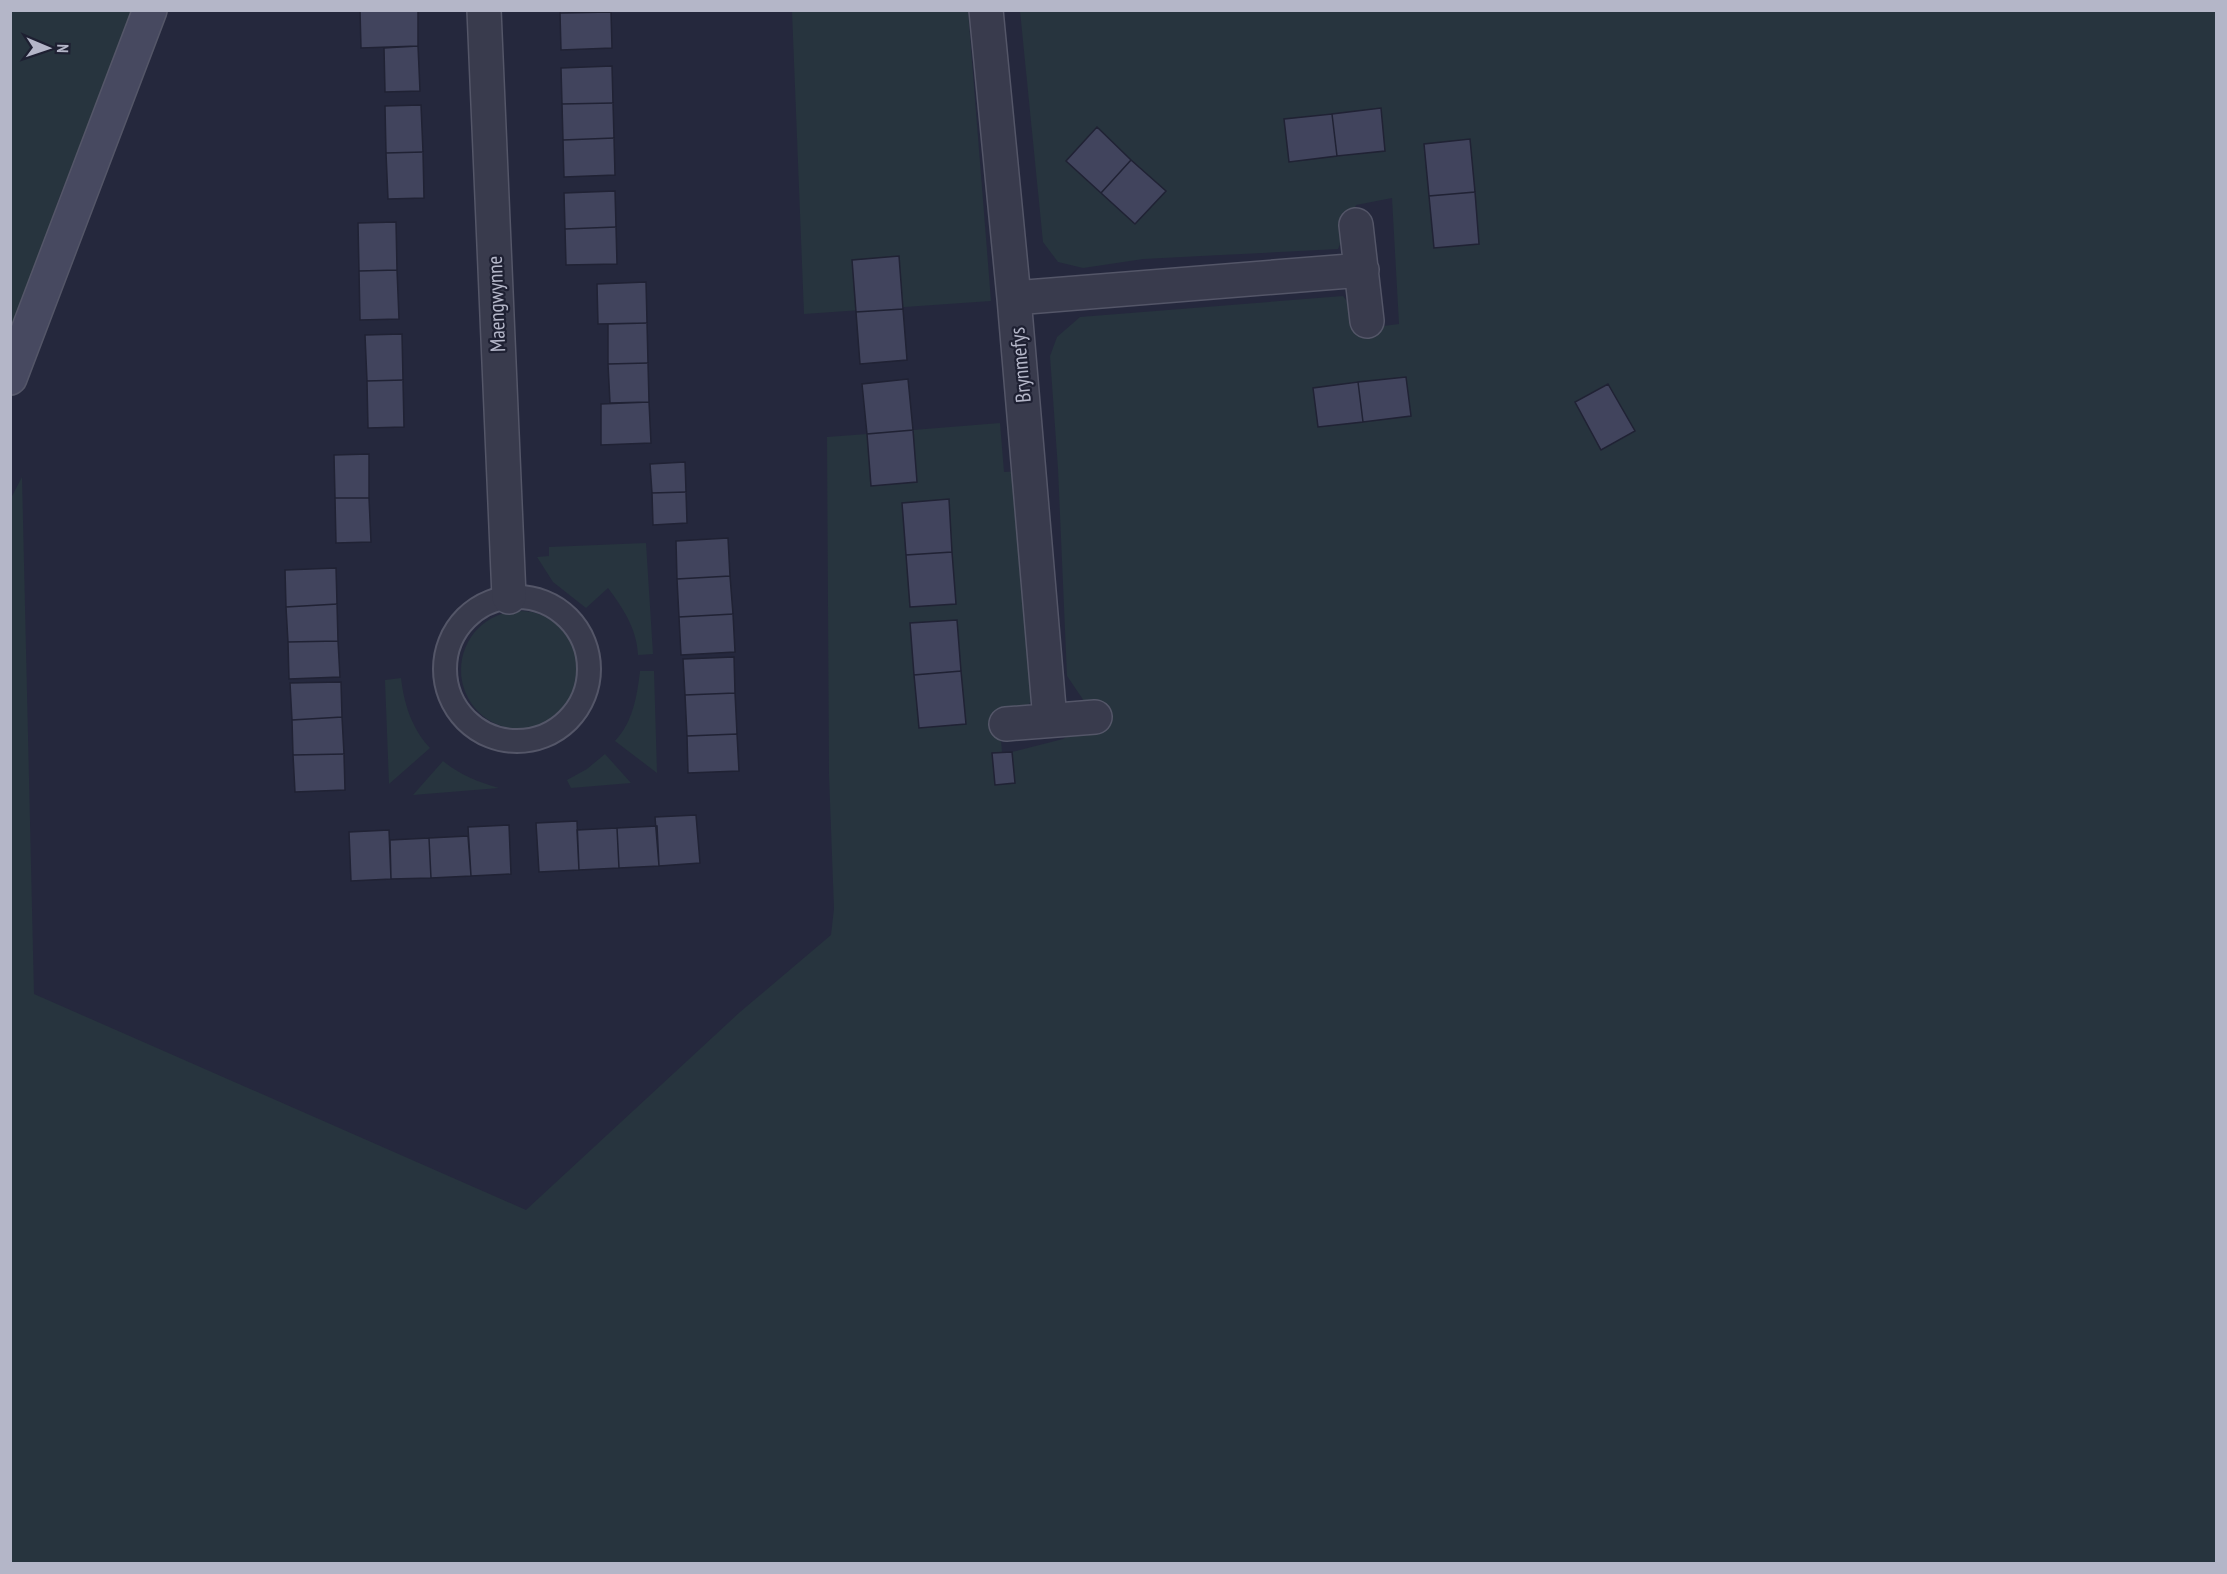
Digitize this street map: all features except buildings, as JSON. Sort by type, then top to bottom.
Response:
[{"type":"main road","points":[[10,378],[150,10]]},
{"type":"street","name":"Maengwynne","points":[[484,10],[509,597]]},
{"type":"street","name":"Brynmefys","points":[[986,10],[1014,298],[1050,720]]},
{"type":"street","points":[[1356,225],[1367,321]]},
{"type":"street","points":[[1014,298],[1362,270]]},
{"type":"street","points":[[1006,724],[1095,717]]},
{"type":"lane","points":[[509,597],[533,598],[555,608],[573,623],[585,645],[589,668],[586,692],[575,713],[557,730],[535,740],[508,741],[484,734],[463,717],[449,695],[444,669],[449,643],[463,621],[483,605],[509,597]]},
{"type":"shaded area","points":[[11,11],[134,11],[59,198],[39,259],[11,331]]},
{"type":"shaded area","points":[[792,11],[968,11],[991,301],[804,314]]},
{"type":"shaded area","points":[[1020,11],[2216,11],[2216,1563],[11,1563],[10,500],[22,477],[34,994],[526,1210],[740,1012],[831,935],[834,909],[829,775],[827,437],[867,434],[872,486],[917,482],[913,430],[1000,423],[1004,472],[1024,471],[1039,691],[1001,740],[1002,752],[992,754],[995,784],[1014,783],[1012,752],[1063,739],[1095,717],[1067,676],[1058,469],[1050,356],[1057,337],[1080,317],[1343,296],[1367,328],[1399,324],[1392,198],[1356,205],[1338,249],[1143,259],[1083,268],[1058,262],[1043,242]],"holes":[[[1406,377],[1411,416],[1318,427],[1313,388]]]},
{"type":"shaded area","points":[[646,543],[653,654],[638,655],[632,628],[624,611],[608,588],[586,608],[553,582],[537,557],[549,556],[549,547]]},
{"type":"shaded area","points":[[520,611],[542,616],[562,628],[574,648],[579,670],[574,692],[562,712],[542,724],[520,729],[498,724],[478,712],[466,692],[461,670],[466,648],[478,628],[498,616]]},
{"type":"shaded area","points":[[640,671],[654,671],[657,773],[615,741],[630,717],[636,699]]},
{"type":"shaded area","points":[[401,678],[410,716],[418,733],[430,748],[389,784],[385,680]]},
{"type":"shaded area","points":[[605,754],[631,783],[571,788],[567,780],[587,769]]},
{"type":"shaded area","points":[[443,761],[469,778],[499,788],[413,795]]}]
